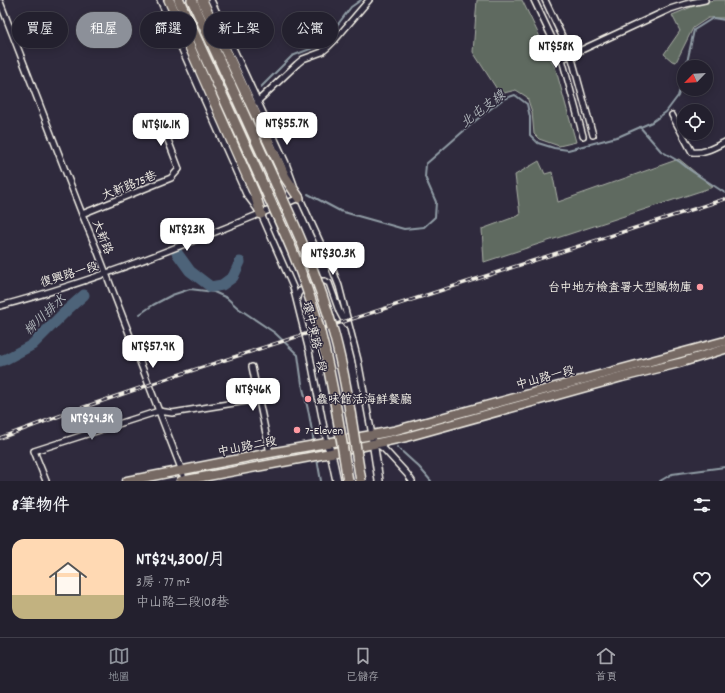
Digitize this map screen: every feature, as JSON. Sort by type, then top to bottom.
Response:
[{"type":"highway","points":[[169,0],[255,194],[261,214]]},
{"type":"highway","points":[[179,0],[298,265],[315,313],[332,382],[348,481]]},
{"type":"highway","points":[[192,0],[300,236],[318,284],[334,335],[343,372],[361,481]]},
{"type":"highway","points":[[202,0],[285,177],[299,198]]},
{"type":"main road","name":"中山路一段","points":[[372,435],[393,431],[725,341]]},
{"type":"main road","name":"中山路一段","points":[[373,444],[680,363],[725,349]]},
{"type":"main road","name":"中山路二段","points":[[127,481],[372,435]]},
{"type":"main road","name":"中山路二段","points":[[183,481],[373,444]]},
{"type":"street","name":"環中東路一段","points":[[160,0],[246,194],[261,214],[293,287],[309,351],[327,443]]},
{"type":"street","points":[[211,0],[286,163],[299,198],[339,286],[358,360],[380,481]]},
{"type":"street","points":[[258,102],[297,64],[322,52],[335,40],[368,0]]},
{"type":"street","points":[[534,0],[562,59],[583,136]]},
{"type":"street","points":[[545,0],[571,55],[593,135]]},
{"type":"street","points":[[562,59],[670,9],[705,0]]},
{"type":"street","name":"大新路","points":[[0,2],[182,471],[183,481]]},
{"type":"street","points":[[672,115],[692,152],[696,153],[705,151],[725,142]]},
{"type":"street","name":"大新路75巷","points":[[82,214],[172,178],[179,169],[160,119]]},
{"type":"street","name":"復興路一段","points":[[0,306],[106,273],[299,198]]},
{"type":"street","points":[[297,300],[300,291],[322,281],[329,283],[339,311],[350,332]]},
{"type":"street","points":[[252,367],[270,453]]},
{"type":"street","points":[[46,481],[34,450],[159,411],[172,413],[259,399]]},
{"type":"street","points":[[327,443],[331,453],[337,481]]},
{"type":"street","points":[[373,444],[384,449],[412,481]]},
{"type":"green space","points":[[477,0],[522,0],[556,70],[576,142],[559,146],[539,139],[534,134],[532,112],[527,97],[516,90],[500,94],[473,52]]},
{"type":"green space","points":[[725,0],[725,18],[708,18],[693,28],[676,62],[672,61],[664,54],[680,31],[672,15],[706,1]]},
{"type":"green space","points":[[679,159],[713,187],[484,262],[482,229],[520,215],[515,175],[539,161],[545,174],[552,172],[558,202]]},
{"type":"waterway","points":[[261,87],[292,56],[323,44],[351,7],[361,0]]},
{"type":"waterway","name":"北屯支線","points":[[688,60],[694,30],[713,18],[725,20]]},
{"type":"waterway","name":"北屯支線","points":[[308,194],[340,211],[404,229],[424,227],[435,217],[436,202],[425,177],[426,164],[475,121],[503,99],[515,95],[527,104],[530,117],[530,135],[538,143],[554,148],[568,150],[620,136],[652,122],[666,112],[678,96]]},
{"type":"waterway","points":[[640,127],[661,151],[680,162],[725,193]]},
{"type":"waterway","name":"柳川排水","points":[[177,253],[190,271],[211,287],[222,285],[233,277],[240,262]]},
{"type":"waterway","points":[[140,314],[172,295],[190,289],[214,292],[227,298],[238,308],[275,333],[298,355],[302,384],[314,443]]},
{"type":"waterway","name":"柳川排水","points":[[0,361],[32,345],[84,295]]},
{"type":"waterway","points":[[397,447],[419,467],[431,481]]},
{"type":"waterway","points":[[317,459],[321,481]]},
{"type":"waterway","points":[[660,481],[672,474],[725,467]]},
{"type":"railway","points":[[0,438],[178,375],[725,199]]},
{"type":"place","name":"台中地方檢查署大型贓物庫","points":[[700,287]]},
{"type":"place","name":"鱻味館活海鮮餐廳","points":[[308,399]]},
{"type":"place","name":"7-Eleven","points":[[297,430]]}]
